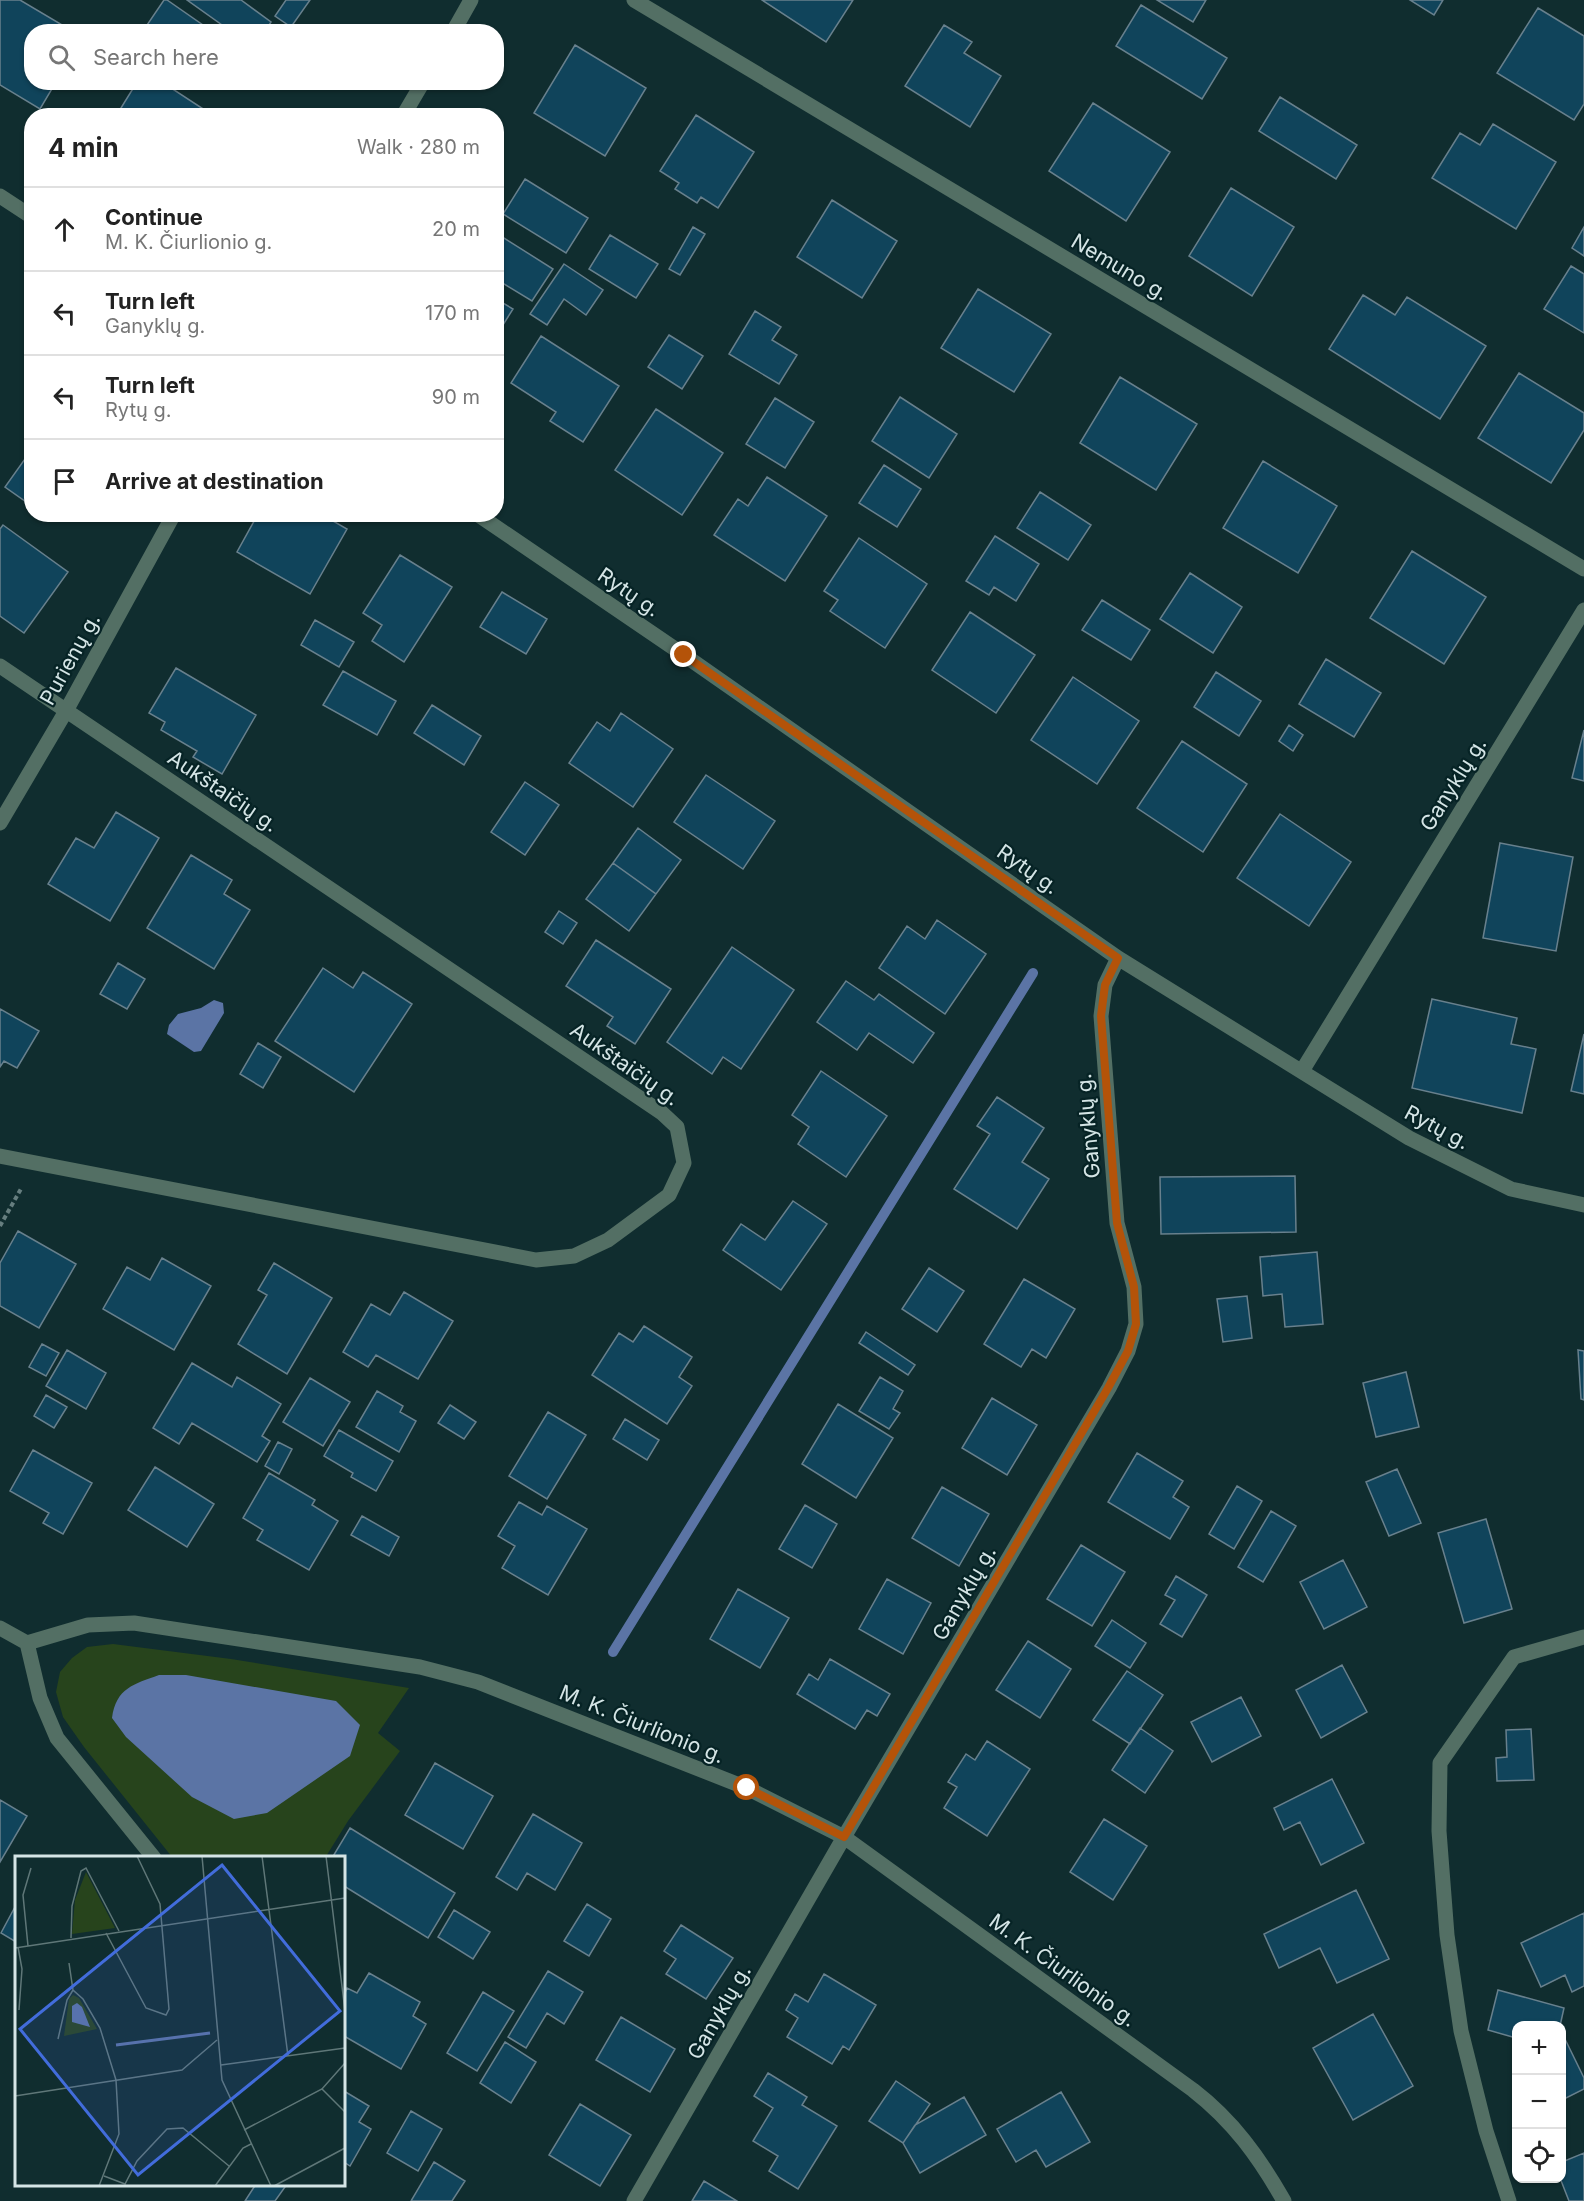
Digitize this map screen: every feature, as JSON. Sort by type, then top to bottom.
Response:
[{"type":"street","points":[[458,24],[471,0]]},
{"type":"street","name":"Nemuno g.","points":[[634,0],[1584,569]]},
{"type":"street","points":[[408,108],[419,90]]},
{"type":"street","points":[[0,196],[24,212]]},
{"type":"street","name":"Purienų g.","points":[[0,823],[66,711],[170,522]]},
{"type":"street","name":"Rytų g.","points":[[489,522],[684,655],[1118,958],[1409,1138],[1512,1189],[1584,1205]]},
{"type":"street","name":"Ganyklų g.","points":[[1302,1071],[1584,610]]},
{"type":"street","name":"Aukštaičių g.","points":[[0,666],[662,1113],[676,1127],[684,1162],[669,1195],[608,1240],[574,1256],[536,1260],[0,1156]]},
{"type":"street","name":"Ganyklų g.","points":[[634,2201],[1128,1351],[1136,1324],[1134,1287],[1117,1223],[1101,1016],[1105,985],[1118,958]]},
{"type":"street","name":"M. K. Čiurlionio g.","points":[[27,1643],[88,1625],[134,1623],[420,1667],[478,1682],[747,1788],[844,1837],[1216,2108],[1262,2162],[1284,2201]]},
{"type":"street","points":[[0,1628],[27,1643],[40,1698],[57,1738],[153,1856]]},
{"type":"street","points":[[1509,2201],[1486,2131],[1461,2031],[1447,1935],[1439,1831],[1440,1763],[1514,1657],[1584,1637]]},
{"type":"path","points":[[0,1226],[26,1180],[29,1161]]},
{"type":"green space","points":[[113,1644],[231,1659],[409,1688],[378,1733],[400,1751],[348,1821],[326,1856],[171,1856],[84,1747],[63,1717],[56,1692],[60,1672],[72,1658],[87,1647]]},
{"type":"water","points":[[214,1000],[223,1003],[224,1013],[201,1051],[194,1052],[167,1034],[169,1025],[178,1014],[201,1008]]},
{"type":"water","points":[[159,1675],[186,1675],[336,1701],[360,1725],[350,1756],[267,1813],[234,1819],[192,1797],[126,1737],[112,1718],[114,1708],[122,1694],[134,1685]]},
{"type":"building","points":[[0,0],[20,0],[60,24],[24,24],[24,90],[51,90],[41,108],[38,108],[0,85]]},
{"type":"building","points":[[164,0],[167,0],[202,24],[148,24]]},
{"type":"building","points":[[187,0],[241,0],[271,22],[270,24],[221,24]]},
{"type":"building","points":[[286,0],[310,0],[293,24],[287,24],[275,16]]},
{"type":"building","points":[[762,0],[853,0],[826,42]]},
{"type":"building","points":[[1157,0],[1206,0],[1193,22]]},
{"type":"building","points":[[1410,0],[1443,0],[1434,15]]},
{"type":"building","points":[[1141,5],[1227,58],[1202,99],[1116,46]]},
{"type":"building","points":[[1538,8],[1584,36],[1584,104],[1574,120],[1497,73]]},
{"type":"building","points":[[944,25],[972,42],[964,53],[1001,76],[970,127],[905,86]]},
{"type":"building","points":[[575,45],[646,88],[605,156],[534,113]]},
{"type":"building","points":[[132,90],[174,90],[202,108],[121,108]]},
{"type":"building","points":[[1280,97],[1357,145],[1336,179],[1259,131]]},
{"type":"building","points":[[1093,103],[1170,152],[1126,221],[1049,171]]},
{"type":"building","points":[[696,115],[754,152],[718,208],[701,197],[697,203],[675,189],[679,183],[660,171]]},
{"type":"building","points":[[1493,124],[1556,162],[1516,229],[1432,178],[1460,133],[1480,145]]},
{"type":"building","points":[[525,179],[588,218],[566,253],[504,215]]},
{"type":"building","points":[[1231,188],[1294,227],[1252,296],[1189,256]]},
{"type":"building","points":[[832,200],[897,241],[862,298],[797,257]]},
{"type":"building","points":[[693,227],[705,234],[680,275],[669,269]]},
{"type":"building","points":[[1584,227],[1584,256],[1572,248]]},
{"type":"building","points":[[610,235],[658,264],[636,298],[589,269]]},
{"type":"building","points":[[504,238],[553,269],[532,301],[504,284]]},
{"type":"building","points":[[564,264],[603,290],[586,315],[564,299],[547,325],[530,314]]},
{"type":"building","points":[[1571,266],[1584,274],[1584,333],[1544,309]]},
{"type":"building","points":[[978,289],[1051,334],[1014,392],[941,348]]},
{"type":"building","points":[[1363,295],[1395,315],[1407,297],[1486,346],[1440,419],[1329,349]]},
{"type":"building","points":[[504,304],[513,309],[504,323]]},
{"type":"building","points":[[755,311],[781,327],[772,340],[797,355],[779,384],[729,354]]},
{"type":"building","points":[[669,335],[703,356],[682,389],[648,367]]},
{"type":"building","points":[[541,336],[619,386],[583,442],[550,421],[556,412],[511,383]]},
{"type":"building","points":[[1519,373],[1584,413],[1584,430],[1551,483],[1478,438]]},
{"type":"building","points":[[1120,377],[1197,424],[1156,490],[1080,443]]},
{"type":"building","points":[[900,397],[957,434],[929,478],[872,441]]},
{"type":"building","points":[[775,398],[814,422],[785,468],[746,444]]},
{"type":"building","points":[[656,409],[723,453],[682,515],[615,470]]},
{"type":"building","points":[[24,460],[24,500],[5,487]]},
{"type":"building","points":[[1263,461],[1337,506],[1298,573],[1223,528]]},
{"type":"building","points":[[884,465],[921,489],[897,527],[859,503]]},
{"type":"building","points":[[767,477],[827,516],[785,581],[714,535],[738,499],[748,506]]},
{"type":"building","points":[[1040,492],[1091,525],[1068,560],[1017,528]]},
{"type":"building","points":[[254,522],[335,522],[347,529],[310,594],[237,552]]},
{"type":"building","points":[[3,525],[68,572],[24,633],[0,616],[0,529]]},
{"type":"building","points":[[995,536],[1039,564],[1016,601],[994,587],[989,595],[966,581]]},
{"type":"building","points":[[859,538],[927,584],[885,648],[830,611],[838,600],[824,591]]},
{"type":"building","points":[[1412,551],[1486,597],[1444,664],[1370,618]]},
{"type":"building","points":[[400,555],[452,587],[404,662],[372,641],[382,625],[363,613]]},
{"type":"building","points":[[1190,573],[1242,607],[1213,653],[1160,619]]},
{"type":"building","points":[[502,592],[547,619],[526,654],[480,627]]},
{"type":"building","points":[[1102,600],[1150,630],[1131,660],[1082,630]]},
{"type":"building","points":[[970,612],[1035,655],[996,713],[932,670]]},
{"type":"building","points":[[315,620],[354,642],[339,667],[301,645]]},
{"type":"building","points":[[1326,659],[1381,693],[1354,737],[1299,704]]},
{"type":"building","points":[[176,668],[256,715],[222,774],[193,757],[197,751],[161,730],[165,722],[149,713]]},
{"type":"building","points":[[343,671],[396,701],[377,735],[323,705]]},
{"type":"building","points":[[1216,672],[1261,701],[1239,736],[1194,707]]},
{"type":"building","points":[[1073,677],[1139,721],[1097,784],[1031,740]]},
{"type":"building","points":[[432,705],[481,736],[464,765],[414,733]]},
{"type":"building","points":[[621,713],[673,749],[633,807],[569,763],[597,722],[610,731]]},
{"type":"building","points":[[1289,725],[1303,735],[1293,751],[1279,741]]},
{"type":"building","points":[[1584,730],[1584,781],[1572,778]]},
{"type":"building","points":[[1182,741],[1247,784],[1203,852],[1137,808]]},
{"type":"building","points":[[706,775],[775,821],[743,869],[674,822]]},
{"type":"building","points":[[525,782],[559,805],[525,855],[491,832]]},
{"type":"building","points":[[116,812],[159,838],[110,921],[48,884],[76,838],[94,848]]},
{"type":"building","points":[[1280,814],[1351,862],[1309,926],[1237,878]]},
{"type":"building","points":[[638,828],[681,860],[656,894],[613,863]]},
{"type":"building","points":[[1500,843],[1573,857],[1556,951],[1483,938]]},
{"type":"building","points":[[191,855],[232,880],[224,894],[250,910],[214,969],[147,928]]},
{"type":"building","points":[[613,863],[656,894],[629,931],[586,899]]},
{"type":"building","points":[[559,911],[577,923],[563,944],[545,932]]},
{"type":"building","points":[[937,920],[986,954],[945,1014],[879,968],[907,926],[925,939]]},
{"type":"building","points":[[596,940],[671,989],[635,1044],[607,1026],[613,1017],[566,986]]},
{"type":"building","points":[[732,947],[794,990],[741,1069],[723,1057],[712,1074],[667,1042]]},
{"type":"building","points":[[118,963],[145,979],[127,1009],[100,994]]},
{"type":"building","points":[[323,968],[353,988],[363,972],[412,1004],[354,1092],[275,1041]]},
{"type":"building","points":[[846,981],[874,1000],[879,994],[934,1033],[913,1063],[869,1033],[857,1050],[817,1022]]},
{"type":"building","points":[[1432,999],[1517,1018],[1511,1044],[1536,1049],[1522,1113],[1412,1088]]},
{"type":"building","points":[[0,1009],[39,1031],[17,1068],[4,1061],[0,1067]]},
{"type":"building","points":[[1584,1034],[1584,1094],[1571,1091]]},
{"type":"building","points":[[258,1043],[281,1057],[263,1088],[240,1074]]},
{"type":"building","points":[[821,1071],[887,1116],[846,1177],[798,1144],[809,1127],[792,1115]]},
{"type":"building","points":[[997,1097],[1044,1128],[1022,1162],[1049,1179],[1017,1229],[954,1189],[990,1134],[977,1126]]},
{"type":"building","points":[[1295,1176],[1296,1232],[1161,1234],[1160,1177]]},
{"type":"building","points":[[793,1201],[827,1224],[781,1290],[723,1250],[741,1224],[765,1240]]},
{"type":"building","points":[[18,1231],[76,1264],[39,1328],[0,1306],[0,1263]]},
{"type":"building","points":[[1317,1252],[1323,1324],[1285,1327],[1282,1294],[1263,1296],[1260,1257]]},
{"type":"building","points":[[162,1258],[211,1286],[174,1350],[103,1309],[127,1267],[150,1280]]},
{"type":"building","points":[[274,1263],[332,1298],[287,1374],[238,1344],[267,1295],[258,1290]]},
{"type":"building","points":[[929,1268],[964,1291],[937,1332],[902,1309]]},
{"type":"building","points":[[1024,1279],[1075,1309],[1046,1358],[1032,1349],[1021,1367],[984,1344]]},
{"type":"building","points":[[404,1292],[453,1321],[418,1379],[376,1355],[368,1367],[343,1352],[371,1304],[390,1315]]},
{"type":"building","points":[[1247,1296],[1252,1338],[1223,1342],[1217,1299]]},
{"type":"building","points":[[644,1326],[692,1357],[679,1377],[692,1386],[667,1424],[592,1375],[619,1333],[633,1342]]},
{"type":"building","points":[[866,1332],[915,1365],[908,1375],[859,1343]]},
{"type":"building","points":[[42,1344],[59,1353],[46,1376],[29,1367]]},
{"type":"building","points":[[67,1350],[106,1373],[86,1409],[46,1386]]},
{"type":"building","points":[[1578,1350],[1584,1351],[1584,1400],[1581,1399]]},
{"type":"building","points":[[192,1363],[232,1387],[237,1377],[281,1404],[262,1436],[270,1441],[257,1462],[192,1423],[179,1444],[153,1428]]},
{"type":"building","points":[[1406,1372],[1419,1427],[1376,1437],[1363,1383]]},
{"type":"building","points":[[880,1377],[903,1391],[893,1409],[900,1413],[889,1429],[859,1411]]},
{"type":"building","points":[[310,1378],[350,1402],[323,1446],[283,1422]]},
{"type":"building","points":[[377,1391],[403,1406],[400,1412],[416,1421],[399,1452],[356,1427]]},
{"type":"building","points":[[46,1395],[67,1407],[54,1428],[34,1416]]},
{"type":"building","points":[[992,1398],[1037,1425],[1007,1475],[962,1448]]},
{"type":"building","points":[[838,1404],[893,1438],[856,1498],[802,1464]]},
{"type":"building","points":[[450,1405],[476,1422],[464,1439],[438,1423]]},
{"type":"building","points":[[548,1412],[586,1435],[547,1499],[509,1476]]},
{"type":"building","points":[[625,1419],[659,1440],[647,1460],[613,1439]]},
{"type":"building","points":[[339,1430],[393,1461],[376,1491],[351,1477],[353,1473],[324,1456]]},
{"type":"building","points":[[278,1442],[292,1449],[279,1474],[265,1466]]},
{"type":"building","points":[[33,1450],[92,1483],[63,1534],[43,1523],[49,1513],[10,1491]]},
{"type":"building","points":[[1137,1453],[1183,1481],[1173,1497],[1189,1507],[1170,1539],[1108,1502]]},
{"type":"building","points":[[155,1467],[214,1504],[187,1547],[128,1510]]},
{"type":"building","points":[[1397,1469],[1421,1523],[1389,1536],[1366,1482]]},
{"type":"building","points":[[269,1473],[315,1500],[312,1505],[338,1521],[309,1570],[257,1540],[263,1530],[243,1518]]},
{"type":"building","points":[[1237,1486],[1262,1501],[1234,1549],[1209,1534]]},
{"type":"building","points":[[942,1487],[989,1514],[959,1566],[912,1538]]},
{"type":"building","points":[[519,1502],[542,1515],[547,1506],[587,1529],[548,1595],[502,1568],[515,1546],[498,1536]]},
{"type":"building","points":[[805,1505],[837,1524],[812,1568],[779,1549]]},
{"type":"building","points":[[1271,1511],[1296,1526],[1263,1582],[1238,1567]]},
{"type":"building","points":[[362,1516],[399,1537],[389,1556],[351,1535]]},
{"type":"building","points":[[1486,1519],[1512,1609],[1464,1623],[1438,1533]]},
{"type":"building","points":[[1081,1545],[1125,1572],[1092,1626],[1047,1599]]},
{"type":"building","points":[[1343,1560],[1367,1607],[1324,1629],[1300,1582]]},
{"type":"building","points":[[1176,1576],[1207,1595],[1182,1637],[1160,1624],[1175,1600],[1165,1595]]},
{"type":"building","points":[[887,1579],[931,1603],[903,1654],[859,1629]]},
{"type":"building","points":[[738,1589],[789,1618],[760,1668],[710,1639]]},
{"type":"building","points":[[1112,1620],[1146,1643],[1130,1668],[1095,1646]]},
{"type":"building","points":[[1028,1641],[1071,1669],[1040,1718],[996,1690]]},
{"type":"building","points":[[830,1659],[890,1694],[877,1716],[867,1710],[855,1729],[797,1694],[809,1674],[818,1680]]},
{"type":"building","points":[[1342,1665],[1367,1712],[1321,1738],[1296,1690]]},
{"type":"building","points":[[1127,1671],[1163,1695],[1130,1744],[1093,1720]]},
{"type":"building","points":[[1241,1697],[1261,1736],[1212,1762],[1191,1722]]},
{"type":"building","points":[[1140,1728],[1173,1751],[1145,1793],[1112,1770]]},
{"type":"building","points":[[1531,1729],[1534,1780],[1497,1781],[1496,1758],[1507,1757],[1506,1730]]},
{"type":"building","points":[[987,1741],[1030,1769],[987,1836],[944,1808],[957,1787],[948,1782],[966,1754],[975,1760]]},
{"type":"building","points":[[435,1763],[493,1796],[463,1849],[405,1815]]},
{"type":"building","points":[[1332,1779],[1364,1843],[1321,1865],[1300,1822],[1284,1830],[1274,1808]]},
{"type":"building","points":[[0,1800],[27,1816],[0,1862]]},
{"type":"building","points":[[533,1814],[582,1843],[555,1890],[527,1873],[517,1890],[496,1877]]},
{"type":"building","points":[[1104,1819],[1147,1846],[1113,1900],[1070,1872]]},
{"type":"building","points":[[350,1828],[455,1893],[428,1938],[345,1887],[345,1856],[333,1856]]},
{"type":"building","points":[[1356,1890],[1389,1959],[1337,1983],[1320,1948],[1279,1968],[1264,1934]]},
{"type":"building","points":[[587,1904],[611,1919],[589,1956],[564,1941]]},
{"type":"building","points":[[15,1907],[15,1941],[1,1933]]},
{"type":"building","points":[[454,1910],[490,1932],[473,1959],[438,1937]]},
{"type":"building","points":[[1584,1913],[1584,1986],[1572,1992],[1565,1975],[1541,1987],[1521,1943]]},
{"type":"building","points":[[681,1925],[733,1958],[706,1999],[666,1974],[676,1959],[664,1951]]},
{"type":"building","points":[[548,1971],[583,1992],[564,2024],[547,2013],[526,2048],[508,2037]]},
{"type":"building","points":[[369,1973],[420,2002],[413,2016],[426,2024],[401,2069],[345,2037],[345,1993],[347,1988],[357,1993]]},
{"type":"building","points":[[824,1974],[876,2005],[849,2050],[843,2046],[832,2064],[787,2037],[798,2018],[786,2010],[795,1994],[808,2002]]},
{"type":"building","points":[[1498,1990],[1564,2008],[1561,2021],[1512,2021],[1512,2037],[1488,2030]]},
{"type":"building","points":[[483,1992],[514,2011],[477,2071],[447,2053]]},
{"type":"building","points":[[1373,2014],[1413,2086],[1353,2120],[1313,2048]]},
{"type":"building","points":[[621,2017],[675,2049],[650,2092],[596,2060]]},
{"type":"building","points":[[1566,2041],[1584,2078],[1584,2089],[1566,2098]]},
{"type":"building","points":[[505,2042],[536,2062],[511,2103],[480,2083]]},
{"type":"building","points":[[768,2073],[807,2097],[802,2105],[837,2126],[798,2189],[769,2171],[778,2156],[753,2141],[773,2108],[754,2096]]},
{"type":"building","points":[[896,2081],[930,2104],[903,2143],[869,2121]]},
{"type":"building","points":[[345,2092],[369,2106],[359,2122],[371,2129],[350,2166],[345,2163]]},
{"type":"building","points":[[1061,2092],[1090,2142],[1046,2167],[1036,2150],[1016,2162],[997,2129]]},
{"type":"building","points":[[964,2097],[986,2135],[920,2173],[903,2143],[915,2125]]},
{"type":"building","points":[[580,2104],[631,2135],[600,2186],[549,2155]]},
{"type":"building","points":[[411,2111],[442,2129],[418,2171],[387,2153]]},
{"type":"building","points":[[1584,2153],[1584,2201],[1569,2201],[1562,2183],[1566,2183],[1566,2160]]},
{"type":"building","points":[[434,2162],[465,2181],[452,2201],[411,2201]]},
{"type":"building","points":[[704,2181],[737,2201],[692,2201]]},
{"type":"building","points":[[255,2186],[285,2187],[275,2201],[245,2201]]},
{"type":"waterway","points":[[613,1652],[1033,973]]},
{"type":"route","points":[[684,655],[1118,958],[1105,985],[1101,1016],[1117,1223],[1134,1287],[1136,1324],[1128,1351],[844,1837],[747,1788]]}]
